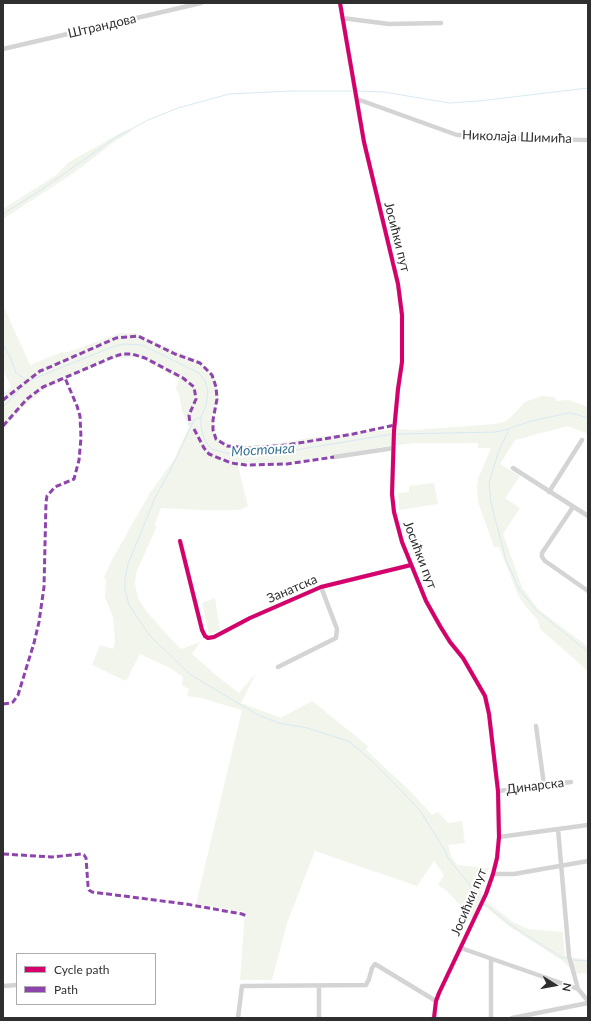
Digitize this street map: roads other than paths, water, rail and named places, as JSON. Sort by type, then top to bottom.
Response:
[{"type":"street","name":"Штрандова","points":[[3,49],[201,3]]},
{"type":"street","name":"Јосићки пут","points":[[340,3],[364,142],[398,284],[402,316],[402,362],[394,431],[392,494],[394,512],[402,542],[426,601],[450,642],[463,658],[485,696],[489,714],[498,791],[499,837],[497,858],[493,874],[482,903],[436,1001],[434,1018]]},
{"type":"street","points":[[342,18],[389,24],[441,23]]},
{"type":"street","name":"Николаја Шимића","points":[[356,98],[457,135],[588,140]]},
{"type":"street","points":[[549,492],[582,440]]},
{"type":"street","points":[[334,457],[394,446]]},
{"type":"street","points":[[514,468],[588,516]]},
{"type":"street","points":[[573,507],[542,554],[542,557],[588,590]]},
{"type":"street","name":"Занатска","points":[[180,541],[202,630],[208,638],[214,637],[250,618],[321,586],[411,565]]},
{"type":"street","points":[[278,667],[336,638],[337,629],[321,586]]},
{"type":"street","points":[[536,726],[544,785]]},
{"type":"street","name":"Динарска","points":[[498,791],[571,782]]},
{"type":"street","points":[[499,837],[588,825]]},
{"type":"street","points":[[512,1018],[588,1002],[578,989],[569,956],[558,829]]},
{"type":"street","points":[[493,874],[514,874],[561,867],[576,862],[588,861]]},
{"type":"street","points":[[461,948],[578,989]]},
{"type":"street","points":[[491,959],[491,1018]]},
{"type":"street","points":[[238,1018],[242,986],[366,985],[375,964],[436,1001]]},
{"type":"street","points":[[3,986],[16,985]]},
{"type":"street","points":[[319,986],[319,1018]]},
{"type":"waterway","points":[[357,91],[384,92],[449,103],[479,101],[588,88]]},
{"type":"waterway","points":[[3,214],[38,192],[115,138],[148,120],[178,108],[229,94],[291,91],[354,91]]},
{"type":"waterway","points":[[3,344],[16,373],[28,381]]},
{"type":"waterway","name":"Мостонга","points":[[3,407],[28,381],[115,346],[124,344],[142,345],[199,373],[205,381],[208,391],[206,405],[201,417],[201,427],[204,438],[212,449],[230,454],[283,452],[393,434]]},
{"type":"waterway","name":"Мостонга","points":[[396,434],[496,432],[532,421],[568,413],[588,418]]},
{"type":"waterway","points":[[201,417],[194,420],[172,467],[155,498],[128,564],[125,579],[125,590],[129,605],[150,636],[191,675],[258,715],[279,723],[307,728],[348,741],[371,760],[419,809],[448,858],[481,899]]},
{"type":"waterway","points":[[509,429],[498,453],[489,483],[491,503],[506,560],[519,589],[536,610],[588,652]]},
{"type":"waterway","points":[[484,903],[526,935],[561,957],[568,959]]},
{"type":"waterway","points":[[573,960],[588,961]]}]
